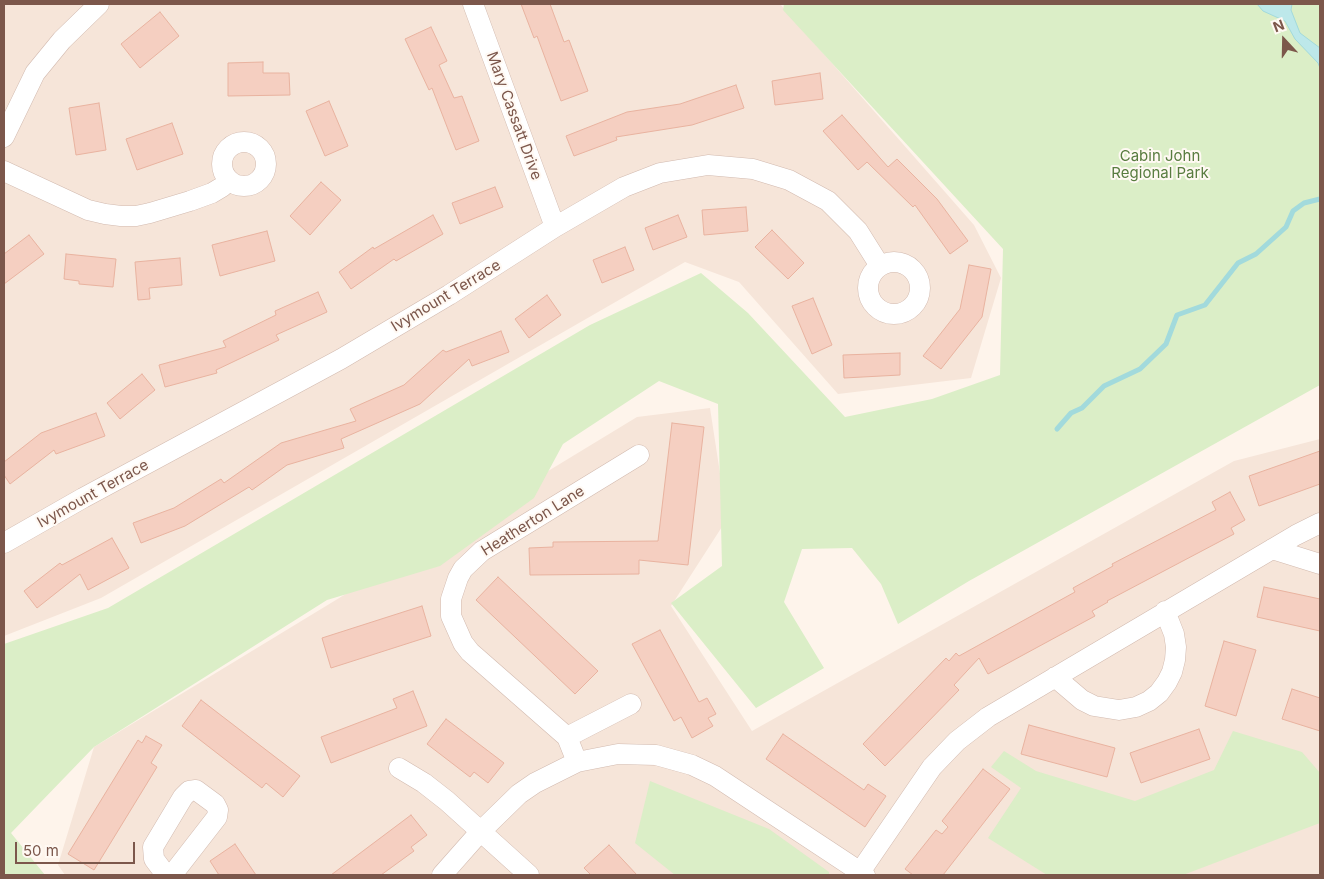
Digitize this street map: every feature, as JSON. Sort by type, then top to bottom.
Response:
[{"type":"street","points":[[4,137],[35,73],[62,40],[99,4]]},
{"type":"street","name":"Mary Cassatt Drive","points":[[473,4],[555,228]]},
{"type":"street","name":"Ivymount Terrace","points":[[4,543],[83,498],[341,359],[624,187],[660,172],[708,164],[753,169],[789,180],[828,201],[858,231],[880,266]]},
{"type":"street","points":[[4,172],[88,210],[121,216],[150,213],[190,201],[212,193],[229,180]]},
{"type":"street","name":"Heatherton Lane","points":[[577,762],[567,737],[462,643],[451,616],[451,599],[463,569],[482,551],[639,455]]},
{"type":"street","points":[[442,875],[480,832],[519,794],[552,773],[577,762],[618,754],[656,755],[692,765],[715,776],[861,874],[932,767],[957,741],[988,717],[1165,611],[1320,523]]},
{"type":"street","points":[[1272,549],[1320,564]]},
{"type":"street","points":[[1055,678],[1082,700],[1104,709],[1119,710],[1136,707],[1149,701],[1167,682],[1175,660],[1174,634],[1165,611]]},
{"type":"street","points":[[567,737],[631,704]]},
{"type":"street","points":[[399,768],[424,783],[448,801],[529,875]]},
{"type":"street","points":[[166,875],[154,859],[153,848],[183,797],[189,792],[196,790],[215,804],[218,810],[217,817],[172,875]]},
{"type":"shaded area","points":[[4,4],[780,4],[974,225],[1001,278],[971,378],[838,394],[739,282],[685,262],[101,598],[4,636]]},
{"type":"shaded area","points":[[710,408],[727,519],[671,606],[752,731],[1234,461],[1320,439],[1320,875],[65,875],[58,865],[94,747],[637,417]]},
{"type":"green space","name":"Cabin John Regional Park","points":[[784,4],[1320,4],[1320,385],[969,581],[898,624],[881,584],[852,548],[802,549],[784,602],[824,668],[756,708],[671,603],[722,566],[718,404],[659,381],[563,444],[534,498],[440,566],[327,600],[94,747],[11,833],[45,875],[4,875],[4,644],[108,608],[590,325],[701,273],[748,313],[845,417],[932,399],[1000,375],[1003,249],[783,10]]},
{"type":"green space","points":[[1233,731],[1302,752],[1320,773],[1320,823],[1183,875],[1047,875],[988,838],[1021,788],[991,767],[1004,751],[1036,771],[1135,801],[1214,770]]},
{"type":"green space","points":[[650,781],[769,829],[829,872],[829,875],[675,875],[635,843]]},
{"type":"water","points":[[1257,4],[1292,4],[1291,10],[1300,33],[1320,48],[1320,68],[1318,63],[1295,39],[1285,21],[1263,11]]},
{"type":"building","points":[[521,4],[550,4],[564,42],[569,40],[588,91],[561,101],[537,36],[534,38]]},
{"type":"building","points":[[160,12],[179,36],[140,68],[121,44]]},
{"type":"building","points":[[431,27],[447,61],[439,65],[454,98],[462,96],[479,141],[456,150],[432,88],[429,90],[405,39]]},
{"type":"building","points":[[263,62],[263,73],[289,73],[290,95],[228,96],[228,63]]},
{"type":"building","points":[[820,73],[823,99],[775,105],[772,81]]},
{"type":"building","points":[[736,85],[744,108],[692,125],[616,137],[617,140],[574,156],[566,136],[627,112],[680,104]]},
{"type":"building","points":[[329,101],[348,146],[325,156],[306,111]]},
{"type":"building","points":[[99,103],[106,150],[76,155],[69,108]]},
{"type":"building","points":[[842,115],[888,167],[897,159],[937,199],[968,241],[950,254],[915,205],[913,207],[867,162],[858,170],[823,131]]},
{"type":"building","points":[[172,123],[183,154],[137,170],[126,139]]},
{"type":"building","points":[[321,182],[341,200],[310,235],[290,216]]},
{"type":"building","points":[[495,187],[503,207],[460,224],[452,203]]},
{"type":"building","points":[[746,207],[748,231],[704,235],[702,210]]},
{"type":"building","points":[[433,215],[443,234],[396,261],[394,259],[351,289],[339,272],[373,247],[374,249]]},
{"type":"building","points":[[678,215],[687,237],[653,250],[645,228]]},
{"type":"building","points":[[772,230],[804,263],[788,279],[755,247]]},
{"type":"building","points":[[267,231],[275,261],[220,276],[212,245]]},
{"type":"building","points":[[29,235],[44,254],[4,284],[4,254]]},
{"type":"building","points":[[625,247],[634,270],[602,283],[593,260]]},
{"type":"building","points":[[66,254],[116,259],[113,287],[79,284],[79,281],[64,279]]},
{"type":"building","points":[[180,258],[182,285],[149,288],[150,299],[138,300],[135,262]]},
{"type":"building","points":[[969,265],[991,269],[982,317],[941,369],[923,356],[960,309]]},
{"type":"building","points":[[318,292],[327,312],[276,335],[279,340],[216,370],[217,373],[165,387],[159,365],[226,347],[223,341],[276,315],[275,311]]},
{"type":"building","points":[[547,295],[561,315],[529,338],[515,319]]},
{"type":"building","points":[[813,298],[832,345],[812,354],[792,306]]},
{"type":"building","points":[[501,331],[509,352],[472,366],[469,359],[420,404],[341,439],[344,448],[287,465],[252,490],[249,487],[185,526],[141,543],[133,523],[174,508],[221,479],[224,483],[281,443],[356,421],[350,409],[404,385],[443,350],[446,352]]},
{"type":"building","points":[[900,353],[900,375],[844,378],[843,355]]},
{"type":"building","points":[[142,374],[155,390],[120,419],[107,403]]},
{"type":"building","points":[[96,413],[105,436],[56,454],[54,450],[10,484],[4,475],[4,462],[41,433]]},
{"type":"building","points":[[672,423],[704,427],[688,565],[639,560],[639,574],[530,575],[529,548],[553,547],[553,542],[658,541]]},
{"type":"building","points":[[1320,451],[1320,484],[1259,506],[1249,476]]},
{"type":"building","points":[[1230,492],[1245,520],[1231,528],[1234,534],[1107,601],[1092,611],[1095,616],[988,674],[979,658],[954,685],[959,690],[885,766],[863,744],[946,658],[949,661],[956,653],[959,656],[1075,592],[1073,588],[1113,566],[1112,564],[1216,510],[1212,502]]},
{"type":"building","points":[[112,538],[129,568],[88,590],[80,574],[37,608],[24,591],[60,563],[62,565]]},
{"type":"building","points":[[498,577],[598,671],[575,694],[476,600]]},
{"type":"building","points":[[1264,587],[1320,599],[1320,631],[1257,617]]},
{"type":"building","points":[[422,606],[431,636],[331,668],[322,638]]},
{"type":"building","points":[[660,630],[699,702],[707,698],[716,714],[708,718],[713,726],[692,738],[681,717],[674,721],[632,644]]},
{"type":"building","points":[[1224,641],[1256,650],[1236,716],[1205,706]]},
{"type":"building","points":[[1292,689],[1320,698],[1320,731],[1282,719]]},
{"type":"building","points":[[413,691],[427,726],[331,763],[321,737],[397,708],[393,699]]},
{"type":"building","points":[[201,700],[300,776],[283,797],[266,783],[262,788],[182,726]]},
{"type":"building","points":[[446,719],[504,763],[488,783],[474,772],[470,777],[427,744]]},
{"type":"building","points":[[1029,725],[1115,748],[1107,777],[1021,754]]},
{"type":"building","points":[[1199,729],[1210,759],[1141,783],[1130,753]]},
{"type":"building","points":[[783,734],[864,790],[868,784],[886,796],[865,827],[766,759]]},
{"type":"building","points":[[146,736],[162,745],[151,763],[157,767],[94,870],[68,854],[138,740],[142,743]]},
{"type":"building","points":[[983,769],[1010,789],[943,875],[913,875],[905,869],[936,830],[942,834],[948,827],[942,821]]},
{"type":"building","points":[[411,815],[427,835],[411,847],[414,851],[381,875],[331,875]]},
{"type":"building","points":[[235,844],[256,875],[219,875],[210,861]]},
{"type":"building","points":[[609,845],[637,875],[591,875],[584,868]]},
{"type":"waterway","points":[[1057,429],[1071,413],[1082,408],[1104,386],[1140,369],[1166,344],[1177,315],[1205,305],[1238,263],[1256,254],[1286,227],[1293,211],[1304,203],[1320,199]]}]
